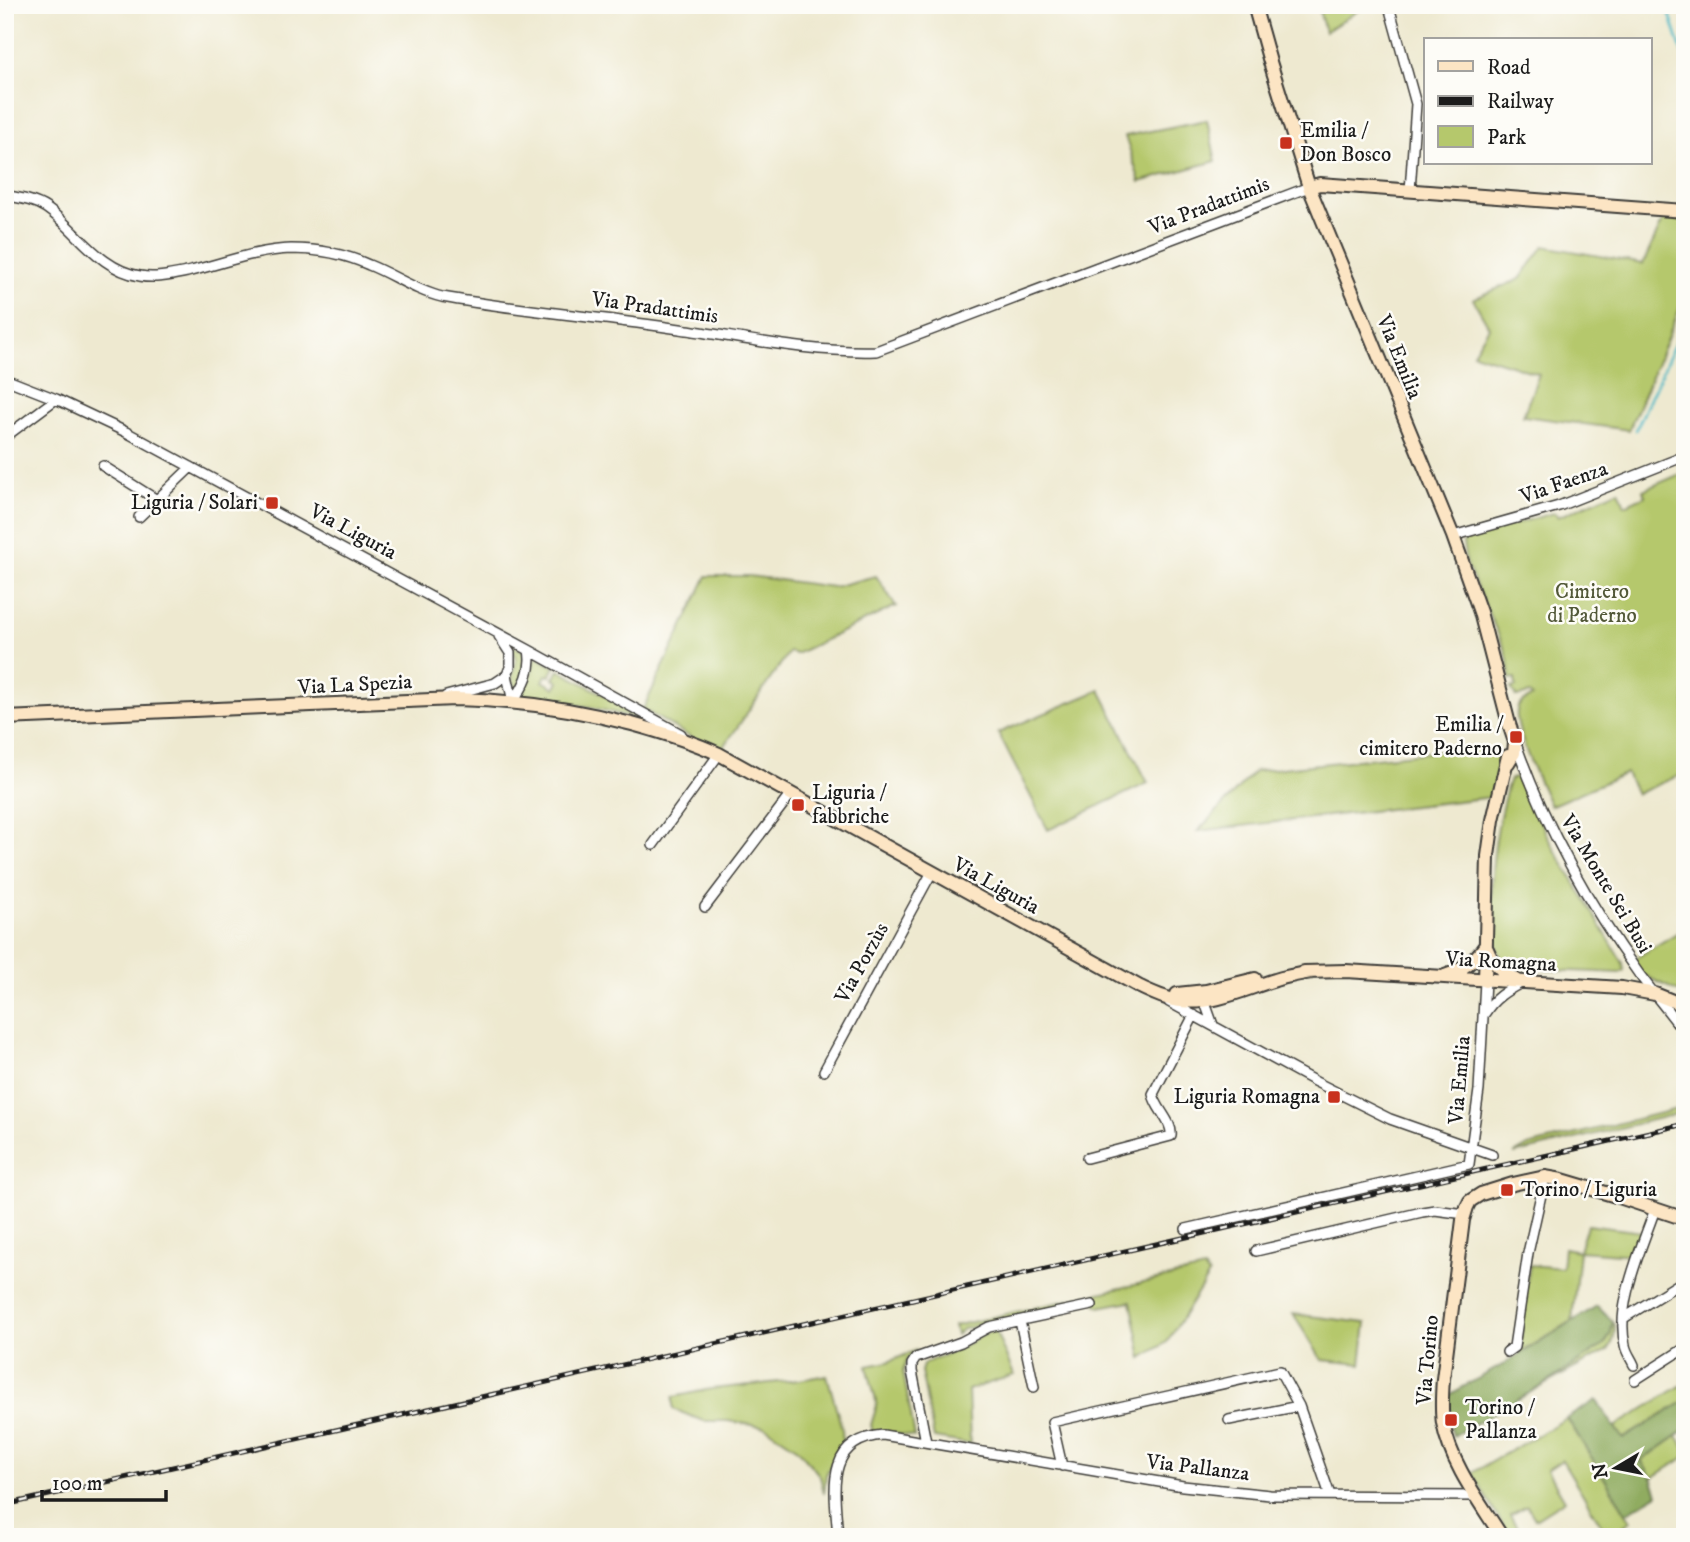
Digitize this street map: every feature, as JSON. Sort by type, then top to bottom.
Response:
[{"type":"main road","name":"Via Emilia","points":[[1254,5],[1269,62],[1309,187],[1453,536],[1480,612],[1515,742],[1514,753],[1508,763]]},
{"type":"main road","points":[[1309,187],[1320,184],[1685,211]]},
{"type":"main road","name":"Via La Spezia","points":[[5,718],[474,700],[513,702],[583,712],[701,745]]},
{"type":"main road","name":"Via Emilia","points":[[1485,981],[1489,845],[1508,763],[1509,724]]},
{"type":"main road","name":"Via Liguria","points":[[701,745],[1152,993]]},
{"type":"main road","points":[[1438,978],[1467,965],[1478,957],[1485,946]]},
{"type":"main road","points":[[1485,946],[1496,965],[1521,983]]},
{"type":"main road","name":"Via Romagna","points":[[1152,993],[1190,999],[1283,973],[1346,971],[1601,986],[1655,994],[1685,1006]]},
{"type":"main road","points":[[1465,1214],[1470,1201],[1485,1191],[1545,1177],[1594,1189],[1685,1219]]},
{"type":"main road","name":"Via Torino","points":[[1465,1214],[1443,1379],[1443,1423],[1458,1464],[1502,1537]]},
{"type":"street","points":[[1390,10],[1416,104],[1410,191]]},
{"type":"street","name":"Via Pradattimis","points":[[5,195],[26,199],[44,207],[105,261],[138,276],[179,273],[290,249],[321,251],[351,257],[442,298],[679,328],[811,349],[850,352],[876,351],[1309,187]]},
{"type":"street","name":"Via Liguria","points":[[5,379],[56,399],[126,432],[701,745]]},
{"type":"street","points":[[5,437],[56,399]]},
{"type":"street","name":"Via Faenza","points":[[1453,536],[1559,506],[1685,456]]},
{"type":"street","points":[[103,466],[157,500]]},
{"type":"street","points":[[139,517],[191,467]]},
{"type":"street","points":[[495,632],[510,653],[507,675],[513,702]]},
{"type":"street","points":[[513,702],[530,670],[529,650]]},
{"type":"street","points":[[431,700],[495,683],[507,675]]},
{"type":"street","name":"Via Monte Sei Busi","points":[[1515,742],[1539,803],[1565,855],[1639,973],[1685,1033]]},
{"type":"street","points":[[653,845],[719,754]]},
{"type":"street","points":[[705,907],[791,794]]},
{"type":"street","name":"Via Porzùs","points":[[824,1071],[932,873]]},
{"type":"street","name":"Via Emilia","points":[[1472,1148],[1479,1090],[1485,981]]},
{"type":"street","name":"Via Emilia","points":[[1484,1015],[1493,1001],[1521,983]]},
{"type":"street","points":[[1087,1158],[1171,1136],[1172,1130],[1153,1094],[1194,1015],[1190,999]]},
{"type":"street","points":[[1190,999],[1208,1013],[1213,1025]]},
{"type":"street","points":[[1194,1015],[1390,1119],[1492,1155]]},
{"type":"street","points":[[1186,1229],[1469,1164],[1472,1148]]},
{"type":"street","points":[[1507,1352],[1514,1347],[1528,1253],[1545,1177]]},
{"type":"street","points":[[1634,1365],[1623,1335],[1628,1288],[1655,1209]]},
{"type":"street","points":[[1256,1251],[1422,1212],[1435,1210],[1465,1214]]},
{"type":"street","points":[[1624,1318],[1685,1280]]},
{"type":"street","points":[[926,1442],[912,1371],[912,1364],[916,1359],[961,1342],[989,1327],[1092,1305]]},
{"type":"street","points":[[1020,1321],[1034,1387]]},
{"type":"street","points":[[1635,1380],[1685,1348]]},
{"type":"street","points":[[1062,1466],[1052,1422],[1280,1371],[1298,1406],[1331,1495]]},
{"type":"street","points":[[1229,1420],[1298,1406]]},
{"type":"street","name":"Via Pallanza","points":[[838,1537],[835,1478],[840,1461],[859,1439],[883,1435],[1183,1486],[1270,1494],[1476,1496]]},
{"type":"green space","points":[[1327,5],[1367,5],[1325,32],[1319,10]]},
{"type":"green space","points":[[1207,120],[1216,161],[1140,182],[1125,136]]},
{"type":"green space","points":[[1664,218],[1685,221],[1685,296],[1629,430],[1523,416],[1539,374],[1473,353],[1489,327],[1473,299],[1520,279],[1544,246],[1643,264]]},
{"type":"green space","name":"Cimitero di Paderno","points":[[1685,472],[1685,773],[1636,794],[1626,773],[1550,806],[1518,727],[1518,707],[1532,697],[1530,694],[1516,697],[1511,688],[1516,687],[1515,679],[1510,679],[1505,649],[1466,564],[1463,543],[1468,537],[1550,514],[1555,513],[1558,517],[1619,490],[1625,505],[1645,496],[1643,490]]},
{"type":"green space","points":[[707,576],[749,576],[833,587],[876,576],[896,606],[796,654],[789,652],[719,754],[643,709]]},
{"type":"green space","points":[[512,645],[526,652],[525,674],[516,690],[512,677],[516,661]]},
{"type":"green space","points":[[535,656],[555,667],[543,681],[555,688],[559,682],[554,679],[559,670],[658,724],[591,707],[520,696],[531,676]]},
{"type":"green space","points":[[1100,690],[1148,783],[1048,830],[998,733]]},
{"type":"green space","points":[[1478,747],[1500,759],[1492,797],[1198,831],[1255,771]]},
{"type":"green space","points":[[1515,777],[1522,781],[1549,840],[1623,963],[1624,970],[1620,973],[1522,969],[1509,965],[1501,956],[1494,933],[1492,874],[1503,802],[1510,779]]},
{"type":"green space","points":[[1685,928],[1685,995],[1639,973],[1631,961]]},
{"type":"green space","points":[[1685,1107],[1685,1112],[1514,1154],[1528,1146]]},
{"type":"green space","points":[[1587,1225],[1643,1232],[1634,1255],[1579,1251]]},
{"type":"green space","points":[[1564,1248],[1579,1251],[1572,1321],[1520,1353],[1524,1297],[1530,1265],[1562,1268]]},
{"type":"green space","points":[[1204,1269],[1209,1275],[1167,1342],[1142,1358],[1131,1301],[1100,1307],[1093,1301],[963,1329],[956,1335],[954,1326]]},
{"type":"green space","points":[[1597,1306],[1613,1322],[1605,1344],[1538,1388],[1453,1436],[1447,1396]]},
{"type":"green space","points":[[1293,1314],[1366,1323],[1361,1364],[1322,1360]]},
{"type":"green space","points":[[1613,1322],[1614,1335],[1608,1350],[1538,1388],[1605,1344]]},
{"type":"green space","points":[[995,1330],[1014,1375],[968,1390],[970,1444],[934,1438],[921,1371],[923,1365]]},
{"type":"green space","points":[[917,1350],[907,1360],[903,1371],[915,1437],[873,1432],[871,1425],[877,1405],[867,1366],[888,1362]]},
{"type":"green space","points":[[827,1375],[842,1429],[843,1445],[826,1475],[824,1494],[820,1476],[798,1449],[765,1427],[728,1421],[703,1421],[673,1409],[673,1397],[711,1389]]},
{"type":"green space","points":[[1685,1383],[1685,1401],[1622,1439],[1615,1427]]},
{"type":"green space","points":[[1596,1400],[1623,1439],[1685,1401],[1685,1430],[1641,1461],[1658,1494],[1626,1513],[1567,1418]]},
{"type":"green space","points":[[1567,1418],[1631,1521],[1608,1536],[1562,1460],[1547,1470],[1565,1500],[1535,1519],[1527,1506],[1510,1515],[1519,1531],[1508,1531],[1472,1473]]},
{"type":"green space","points":[[1677,1436],[1685,1448],[1685,1457],[1652,1478],[1641,1461]]},
{"type":"waterway","points":[[1667,5],[1685,62]]},
{"type":"waterway","points":[[1636,430],[1685,321]]},
{"type":"railway","points":[[5,1505],[1685,1124]]},
{"type":"place","name":"Emilia / Don Bosco","points":[[1286,143]]},
{"type":"place","name":"Liguria / Solari","points":[[272,503]]},
{"type":"place","name":"Emilia / cimitero Paderno","points":[[1516,737]]},
{"type":"place","name":"Liguria / fabbriche","points":[[798,805]]},
{"type":"place","name":"Liguria Romagna","points":[[1334,1097]]},
{"type":"place","name":"Torino / Liguria","points":[[1507,1190]]},
{"type":"place","name":"Torino / Pallanza","points":[[1451,1420]]}]
